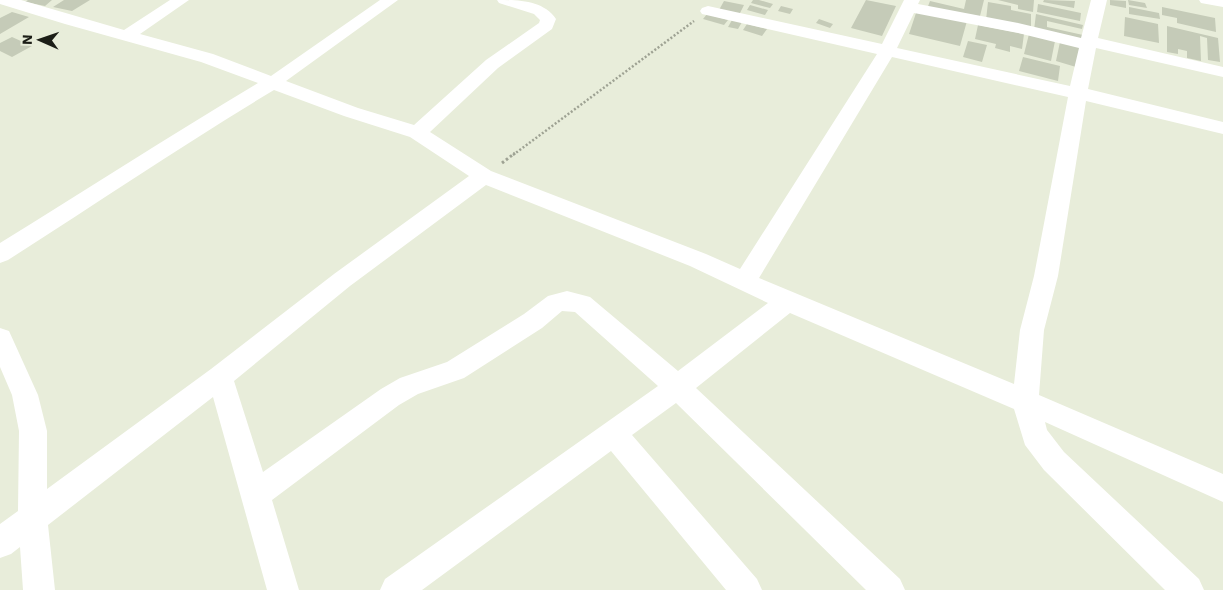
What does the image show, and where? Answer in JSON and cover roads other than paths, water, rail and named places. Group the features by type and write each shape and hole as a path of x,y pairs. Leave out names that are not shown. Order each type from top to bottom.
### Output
{"street":[{"path":"4,0 207,58 351,112 417,133 484,176 698,260 787,301 1025,401 1223,488"},
{"path":"126,36 181,0"},
{"path":"0,254 113,184 178,139 272,83 390,0"},
{"path":"417,133 448,102 492,64 546,25 548,19 540,12 505,0"},
{"path":"1100,0 1080,75 1046,276 1032,330 1025,401 1035,436 1054,461 1188,590"},
{"path":"1207,0 1223,2"},
{"path":"745,282 887,51 911,3 980,22 1018,28 1223,72"},
{"path":"708,11 1223,128"},
{"path":"0,544 220,377 342,280 484,176"},
{"path":"256,494 390,397 409,386 455,370 533,321 556,303 567,301 582,304 677,387 889,590"},
{"path":"396,590 677,387 787,301"},
{"path":"0,338 25,395 33,431 33,520 39,590"},
{"path":"220,377 283,590"},
{"path":"613,433 746,590"}]}
